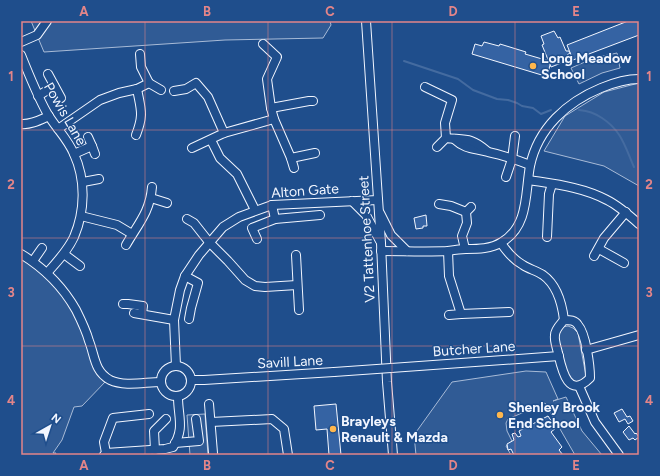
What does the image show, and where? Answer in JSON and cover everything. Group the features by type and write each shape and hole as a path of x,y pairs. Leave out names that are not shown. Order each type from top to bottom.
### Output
{"street":[{"path":"21,42 37,35 47,21"},
{"name":"V2 Tattenhoe Street","path":"366,21 379,211 387,382 393,455"},
{"path":"263,44 277,57 267,80 271,108 294,168"},
{"path":"140,54 141,67 149,83 161,90"},
{"name":"Powis Lane","path":"21,55 38,96 49,116 74,154 83,182 81,216 74,237 64,254 47,273"},
{"path":"48,74 61,98"},
{"path":"352,201 366,215 381,247 407,251 448,251 490,247 501,243 510,236 519,224 524,211 530,165 539,140 558,114 570,103 592,92 617,82 639,79"},
{"path":"58,129 100,100 118,93 137,89 149,83"},
{"path":"174,91 186,89 196,83 208,97 224,133"},
{"path":"38,96 54,86"},
{"path":"425,87 452,100 445,123 450,138"},
{"path":"136,135 142,121 142,113 137,89"},
{"path":"271,108 313,101"},
{"path":"21,124 24,125 39,121 49,116"},
{"path":"192,148 224,133 274,119"},
{"path":"506,177 512,159 515,136"},
{"path":"74,154 94,150 88,137"},
{"path":"437,147 450,138 466,139 479,144 488,151 530,165"},
{"path":"211,140 220,158 237,174 255,210"},
{"path":"291,158 315,152"},
{"path":"83,182 99,178"},
{"path":"529,180 579,190 606,199 626,212 639,224"},
{"path":"547,237 549,194 552,184"},
{"path":"126,245 142,220 151,198 152,187"},
{"path":"151,198 167,203"},
{"name":"Alton Gate","path":"176,366 174,320 177,301 185,276 209,242 223,228 239,217 272,205 378,200"},
{"path":"439,204 469,210 467,223 462,236 465,249"},
{"path":"272,205 275,219"},
{"path":"379,211 391,235 407,251"},
{"path":"594,256 604,238 626,212"},
{"path":"257,239 252,228 275,219 320,215"},
{"path":"81,216 117,225 132,234"},
{"path":"187,219 194,223 209,242 245,280 255,286 297,286"},
{"path":"501,243 511,256 522,265 543,275 552,284 560,298 564,320"},
{"path":"33,261 42,248"},
{"path":"599,249 624,263"},
{"path":"448,251 449,276 461,314"},
{"path":"21,254 33,261 47,273 66,295 76,310 90,341 95,365 100,372 109,380 119,383 161,382"},
{"path":"64,254 80,266"},
{"path":"296,255 299,310"},
{"path":"185,276 198,283 189,319"},
{"path":"498,303 499,312"},
{"path":"123,304 128,304 140,311 174,320"},
{"path":"449,315 509,312"},
{"path":"564,320 573,320 582,332 590,370 590,378 579,386 573,385 567,381 562,373 554,335 559,325 564,320"},
{"path":"586,350 639,335"},
{"name":"Butcher Lane","path":"391,368 559,356"},
{"path":"176,366 184,368 188,371 192,384 185,394 178,397 164,391 161,382 163,373 171,367 176,366"},
{"name":"Savill Lane","path":"191,380 391,368"},
{"path":"579,386 595,422 619,455"},
{"path":"148,414 113,418 104,442 104,454 173,447 181,426 178,397"},
{"path":"209,404 213,453"},
{"path":"155,450 154,432 166,419"},
{"path":"175,443 199,445 196,419"},
{"path":"211,422 272,419 284,429 288,455"}],"shaded area":[{"path":"31,21 330,21 331,25 323,38 225,40 44,52"},
{"path":"617,53 620,68 602,73 579,84 571,68 594,58"},
{"path":"639,83 639,186 604,166 544,151 565,116 604,92"},
{"path":"21,258 42,274 59,291 70,307 87,338 106,381 82,406 74,407 62,440 53,453 56,453 55,455 21,455"},
{"path":"568,326 573,328 578,333 586,376 582,382 570,381 565,370 558,335 562,327"},
{"name":"Shenley Brook End School","path":"526,371 546,372 558,399 553,401 566,397 582,431 602,455 575,455 545,403 508,419 506,423 507,431 512,441 506,446 511,455 416,455 414,435 452,382"},
{"path":"205,414 208,455 190,455 187,415"}],"building":[{"name":"Long Meadow School","path":"628,21 638,21 639,35 573,60 567,45"},
{"name":"Long Meadow School","path":"554,31 558,38 560,37 566,51 569,51 570,53 567,55 569,60 551,67 542,45 544,44 541,36"},
{"name":"Long Meadow School","path":"484,42 499,46 500,44 526,52 525,54 549,61 550,65 548,73 546,72 545,76 472,54 475,44 482,46"},
{"path":"426,215 427,226 416,229 414,218"},
{"name":"Brayleys Renault & Mazda","path":"336,404 341,455 329,455 327,429 316,430 314,406"},
{"path":"622,409 627,417 630,416 633,421 628,424 625,419 619,422 614,413"},
{"path":"548,416 556,428 551,432 562,447 559,450 563,455 514,455 511,449 508,450 507,444 514,440 512,434 515,433 518,437 521,436 519,431"},
{"path":"629,426 639,437 635,440 633,438 629,440 623,432"}],"waterway":[{"path":"404,61 458,79 473,90 497,99 508,100 522,106 533,108 541,114 551,110"},
{"path":"579,110 589,112 602,118 614,128 619,134 634,167"}],"place":[{"name":"Long Meadow School","path":"533,66"},
{"name":"Shenley Brook End School","path":"500,415"},
{"name":"Brayleys Renault & Mazda","path":"333,429"}]}
